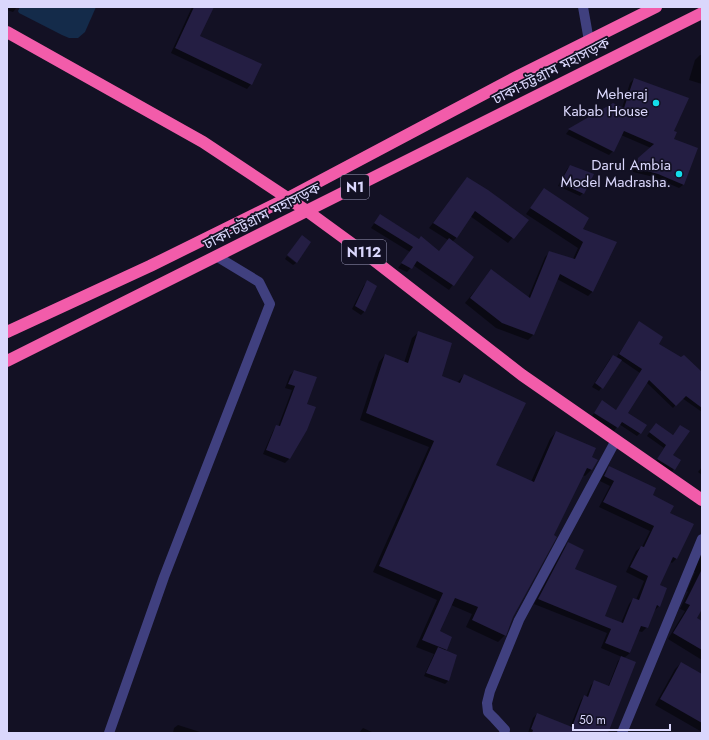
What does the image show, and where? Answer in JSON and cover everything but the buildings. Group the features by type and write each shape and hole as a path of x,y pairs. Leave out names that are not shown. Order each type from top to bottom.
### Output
{"highway":[{"name":"ঢাকা-চট্টগ্রাম মহাসড়ক","path":"7,332 143,269 288,198 520,75 656,7"},
{"name":"ঢাকা-চট্টগ্রাম মহাসড়ক","path":"7,360 702,13"},
{"name":"N112","path":"7,32 203,142 288,198 366,254 522,375 702,500"}],"street":[{"path":"583,7 589,40"},
{"path":"109,733 164,577 270,304 259,282 216,256"},
{"path":"504,733 505,730 488,712 487,703 490,691 519,620 616,440"},
{"path":"622,733 702,539"}],"water":[{"path":"20,7 96,7 85,32 78,38 69,38 19,13 18,11"}],"place":[{"name":"Meheraj Kabab House","path":"656,103"},
{"name":"Darul Ambia Model Madrasha.","path":"679,174"}]}
